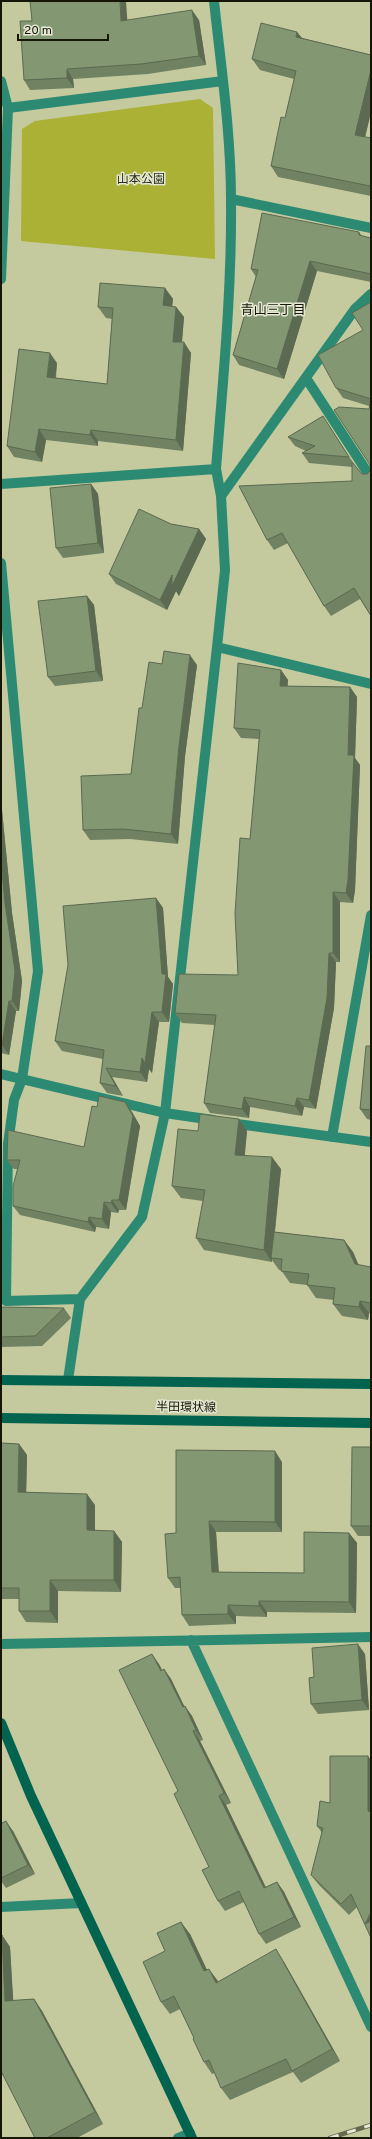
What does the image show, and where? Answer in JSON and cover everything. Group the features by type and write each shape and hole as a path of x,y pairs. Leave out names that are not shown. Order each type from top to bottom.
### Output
{"main road":[{"name":"半田環状線","path":"1,1380 371,1384"},
{"name":"半田環状線","path":"1,1418 371,1423"},
{"path":"1,1723 31,1796 191,2136"}],"street":[{"path":"68,1380 80,1299 142,1217 165,1113 217,648 225,570 221,496 216,469 231,270 231,199 228,116 214,1"},
{"path":"1,80 8,108 1,279"},
{"path":"8,108 223,81"},
{"path":"231,199 371,228"},
{"path":"221,496 355,308 371,294"},
{"path":"306,378 371,478"},
{"path":"1,484 216,469"},
{"path":"1,563 38,971 22,1079 14,1100 8,1144 6,1301 80,1299"},
{"path":"217,648 371,684"},
{"path":"332,1137 371,915"},
{"path":"1,1074 165,1113 371,1142"},
{"path":"1,1644 371,1637"},
{"path":"191,1640 371,2027"},
{"path":"1,1907 81,1903"},
{"path":"178,2138 191,2136"}],"green space":[{"name":"山本公園","path":"200,99 213,108 215,259 21,241 22,129 35,121"}],"building":[{"path":"30,1 120,1 121,21 192,10 199,56 141,64 67,69 67,78 24,80 20,21 32,21"},
{"path":"261,23 297,32 296,37 371,55 371,70 355,135 371,138 370,186 271,166 281,117 285,118 296,71 252,59"},
{"path":"262,213 359,232 359,235 371,238 371,274 310,261 277,369 233,355 258,270 251,269"},
{"path":"100,283 165,288 163,305 176,307 173,342 184,342 176,440 91,430 90,435 39,429 35,452 7,446 19,349 50,353 47,377 107,384 113,308 98,307"},
{"path":"371,302 371,399 336,388 318,355 363,330 352,313"},
{"path":"371,399 371,616 354,588 324,606 282,533 267,540 239,486 352,481 352,462 362,474 367,474 370,471 370,465 334,410 339,407 369,409"},
{"path":"323,416 349,457 302,453 315,446 288,437"},
{"path":"91,484 98,543 56,548 50,488"},
{"path":"139,509 171,524 199,529 172,586 172,575 160,600 109,574"},
{"path":"87,596 96,671 48,677 38,601"},
{"path":"164,651 190,655 179,746 171,834 123,829 83,830 81,776 131,774 139,708 142,708 149,662 162,664"},
{"path":"238,663 281,670 280,686 350,687 348,755 354,755 348,880 346,893 333,892 333,953 329,953 327,998 309,1100 297,1098 295,1106 244,1097 242,1109 204,1103 216,1015 175,1013 179,974 238,975 235,914 240,838 250,839 260,730 234,728"},
{"path":"1,860 5,903 15,971 12,1001 9,1001 2,1045 1,1044"},
{"path":"156,898 162,974 166,974 162,1012 152,1012 145,1063 142,1058 140,1072 106,1068 116,1086 100,1083 104,1050 55,1041 68,965 63,906"},
{"path":"366,1046 371,1046 371,1110 360,1109"},
{"path":"99,1096 125,1102 133,1116 119,1200 112,1200 111,1203 104,1202 102,1219 89,1217 88,1222 13,1206 13,1186 20,1160 7,1160 8,1130 84,1147 92,1106 97,1107"},
{"path":"200,1114 239,1119 235,1155 272,1157 264,1250 196,1238 205,1190 172,1186 178,1129 198,1131"},
{"path":"274,1232 344,1240 355,1264 371,1267 371,1303 360,1301 359,1307 333,1304 335,1288 307,1285 309,1274 281,1271 282,1259 271,1258"},
{"path":"1,1307 64,1308 35,1336 1,1337"},
{"path":"1,1443 19,1444 18,1492 87,1494 87,1530 114,1531 114,1580 50,1580 50,1611 19,1611 19,1588 1,1588"},
{"path":"352,1447 371,1447 371,1526 351,1526"},
{"path":"176,1450 275,1451 275,1522 209,1521 212,1572 304,1573 304,1532 349,1533 349,1602 259,1601 259,1606 228,1605 228,1614 182,1615 180,1577 168,1578 165,1534 176,1533"},
{"path":"358,1644 362,1700 311,1704 309,1678 314,1677 312,1648"},
{"path":"152,1654 161,1671 164,1669 183,1707 185,1706 196,1730 193,1731 224,1793 219,1796 264,1888 277,1882 294,1917 259,1934 239,1891 218,1901 202,1870 209,1867 174,1794 178,1791 119,1670"},
{"path":"330,1756 368,1756 368,1811 371,1812 371,1912 365,1924 371,1921 371,1938 351,1894 341,1904 311,1875 323,1828 317,1826 320,1801 330,1803"},
{"path":"6,1821 28,1865 1,1878 1,1822"},
{"path":"181,1922 204,1971 209,1969 216,1983 276,1949 332,2049 292,2071 286,2059 221,2088 209,2060 204,2062 174,1996 161,2002 143,1962 165,1951 157,1933"},
{"path":"1,1935 5,2001 34,1999 95,2112 47,2138 35,2138 1,2071"}],"railway":[{"path":"330,2138 371,2125"}],"district":[{"name":"青山三丁目","path":"273,309"}]}
